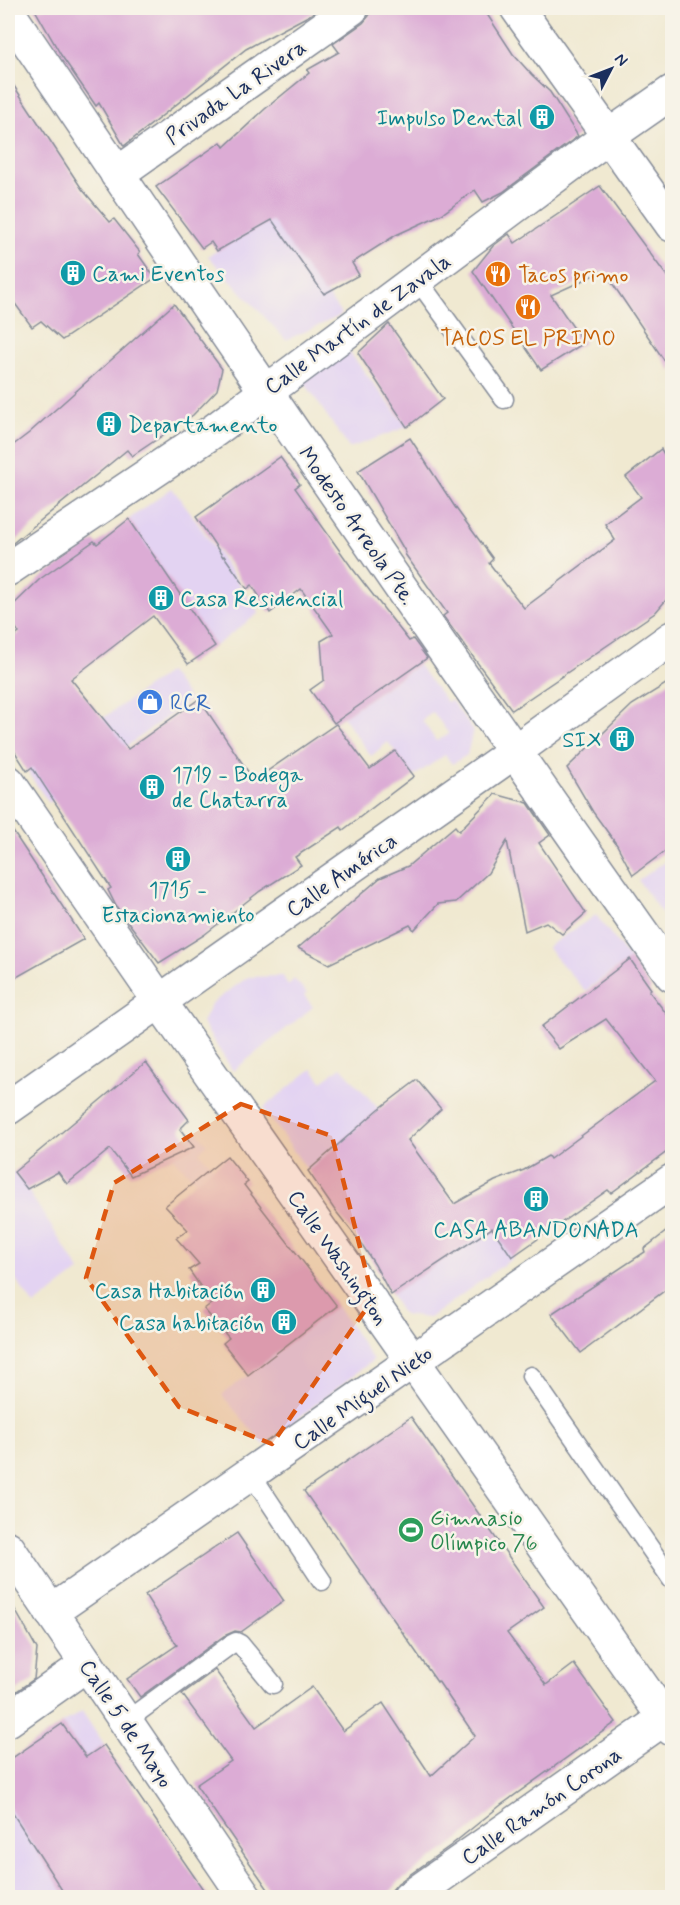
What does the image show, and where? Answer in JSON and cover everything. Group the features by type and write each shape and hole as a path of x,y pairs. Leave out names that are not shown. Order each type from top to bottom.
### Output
{"street":[{"name":"Privada La Rivera","path":"117,174 352,8"},
{"path":"517,8 672,225"},
{"name":"Modesto Arreola Pte.","path":"8,12 514,752 672,975"},
{"name":"Calle Martín de Zavala","path":"8,569 215,430 609,136 672,92"},
{"name":"Calle América","path":"8,1108 672,638"},
{"name":"Calle Washington","path":"8,782 159,1002 412,1362 670,1720"},
{"name":"Calle Miguel Nieto","path":"51,1612 672,1181"},
{"name":"Calle 5 de Mayo","path":"12,1564 51,1612 246,1898"},
{"path":"8,1720 87,1664"},
{"name":"Calle Ramón Corona","path":"409,1898 670,1720"}],"lane":[{"path":"417,279 504,399"},
{"path":"531,1376 672,1580"},
{"path":"251,1474 322,1581"},
{"path":"126,1721 236,1642 273,1684"}],"highlighted area":[{"path":"241,1104 332,1136 373,1299 272,1444 179,1407 86,1278 114,1183"}],"shaded area":[{"path":"272,220 342,315 286,340 208,256"},
{"path":"344,345 407,427 349,448 300,376"},
{"path":"172,488 259,613 215,646 129,519"},
{"path":"418,665 447,702 451,700 473,730 467,755 452,764 445,755 414,776 388,742 371,756 343,717","holes":["433,712 449,734 436,741 422,720"]},
{"path":"169,672 190,700 49,803 27,771"},
{"path":"672,857 672,928 638,880"},
{"path":"596,915 630,959 585,991 547,947"},
{"path":"283,976 288,986 294,979 307,993 304,995 313,1007 233,1071 202,1023 211,1004 248,977"},
{"path":"341,1067 379,1109 308,1171 263,1108 312,1069 322,1081"},
{"path":"197,1131 207,1144 199,1152 213,1167 196,1181 170,1153"},
{"path":"8,1166 27,1189 80,1271 34,1306 8,1268"},
{"path":"451,1216 493,1227 513,1258 429,1318 403,1315 391,1295 472,1241"},
{"path":"337,1306 373,1360 264,1445 222,1395"},
{"path":"82,1711 104,1745 86,1757 62,1724"},
{"path":"8,1806 35,1848 68,1897 8,1897"}],"building":[{"path":"34,8 320,8 246,49 124,146 99,103 96,106 61,55"},
{"path":"371,8 483,8 513,54 550,92 578,136 503,192 483,202 475,190 442,214 396,235 352,263 359,275 324,294 272,220 217,251 211,242 202,248 156,187 221,142 224,147 309,73 307,70 339,52 333,44 363,23 369,16"},
{"path":"8,77 82,189 110,222 114,219 140,252 138,254 155,278 62,340 41,321 32,327 8,294"},
{"path":"600,186 672,283 672,372 604,271 551,295 584,343 541,370 473,271 493,246 509,234 515,243"},
{"path":"174,304 222,369 217,390 193,415 132,456 127,450 8,547 8,449"},
{"path":"389,324 443,399 407,427 358,353"},
{"path":"410,438 455,507 493,559 489,563 524,608 615,540 605,524 641,497 626,477 661,449 672,468 672,593 655,613 512,710 443,616 447,613 405,554 358,471"},
{"path":"280,457 300,484 295,488 352,568 409,641 413,639 427,658 334,723 310,690 324,680 321,641 333,634 301,589 270,613 252,585 247,589 196,517"},
{"path":"129,519 215,646 188,664 153,616 71,679 128,749 199,699 253,779 336,724 370,769 395,751 414,776 343,830 341,827 295,857 301,865 260,891 204,935 159,963 116,906 108,890 111,888 32,767 27,771 8,741 8,641 19,633 8,615 8,610 40,579 94,541 97,544"},
{"path":"672,680 672,846 633,875 617,845 593,812 567,768 632,705"},
{"path":"495,794 528,803 550,835 539,843 586,913 562,934 546,922 525,931 507,841 488,873 456,902 438,904 414,930 410,925 329,964 298,948 380,878 408,866 455,826 459,831"},
{"path":"8,824 84,939 8,982"},
{"path":"630,959 651,989 649,991 672,1021 672,1148 611,1193 608,1190 512,1257 492,1228 391,1295 361,1243 308,1171 379,1109 417,1080 441,1109 408,1140 454,1204 495,1181 524,1170 548,1156 550,1159 655,1081 606,1019 559,1049 541,1027"},
{"path":"146,1062 189,1120 180,1129 194,1147 131,1176 110,1149 67,1184 58,1172 27,1189 14,1172"},
{"path":"227,1156 248,1182 244,1185 337,1306 248,1375 223,1343 229,1338 204,1309 212,1303 189,1270 199,1264 176,1238 188,1230 165,1206"},
{"path":"672,1227 672,1285 581,1353 551,1314 645,1252 644,1249"},
{"path":"411,1417 544,1607 507,1633 546,1685 574,1664 616,1722 501,1805 381,1898 274,1898 196,1785 231,1761 182,1694 215,1670 256,1727 312,1687 343,1731 383,1703 431,1776 475,1736 304,1491"},
{"path":"237,1533 284,1601 241,1632 235,1631 224,1636 140,1697 127,1679 177,1645 145,1595"},
{"path":"8,1597 37,1649 34,1679 8,1697"},
{"path":"62,1724 86,1757 104,1745 209,1898 67,1898 8,1806 8,1761"}],"place":[{"name":"Impulso Dental","path":"542,117"},
{"name":"Cami Eventos","path":"73,273"},
{"name":"Tacos primo","path":"498,274"},
{"name":"TACOS EL PRIMO","path":"528,307"},
{"name":"Departamento","path":"109,424"},
{"name":"Casa Residencial","path":"161,598"},
{"name":"RCR","path":"150,702"},
{"name":"SIX","path":"622,739"},
{"name":"1719 - Bodega de Chatarra","path":"152,787"},
{"name":"1715 - Estacionamiento","path":"178,859"},
{"name":"CASA ABANDONADA","path":"536,1199"},
{"name":"Casa Habitación","path":"263,1290"},
{"name":"Casa habitación","path":"284,1322"},
{"name":"Gimnasio Olímpico 76","path":"411,1530"}]}
